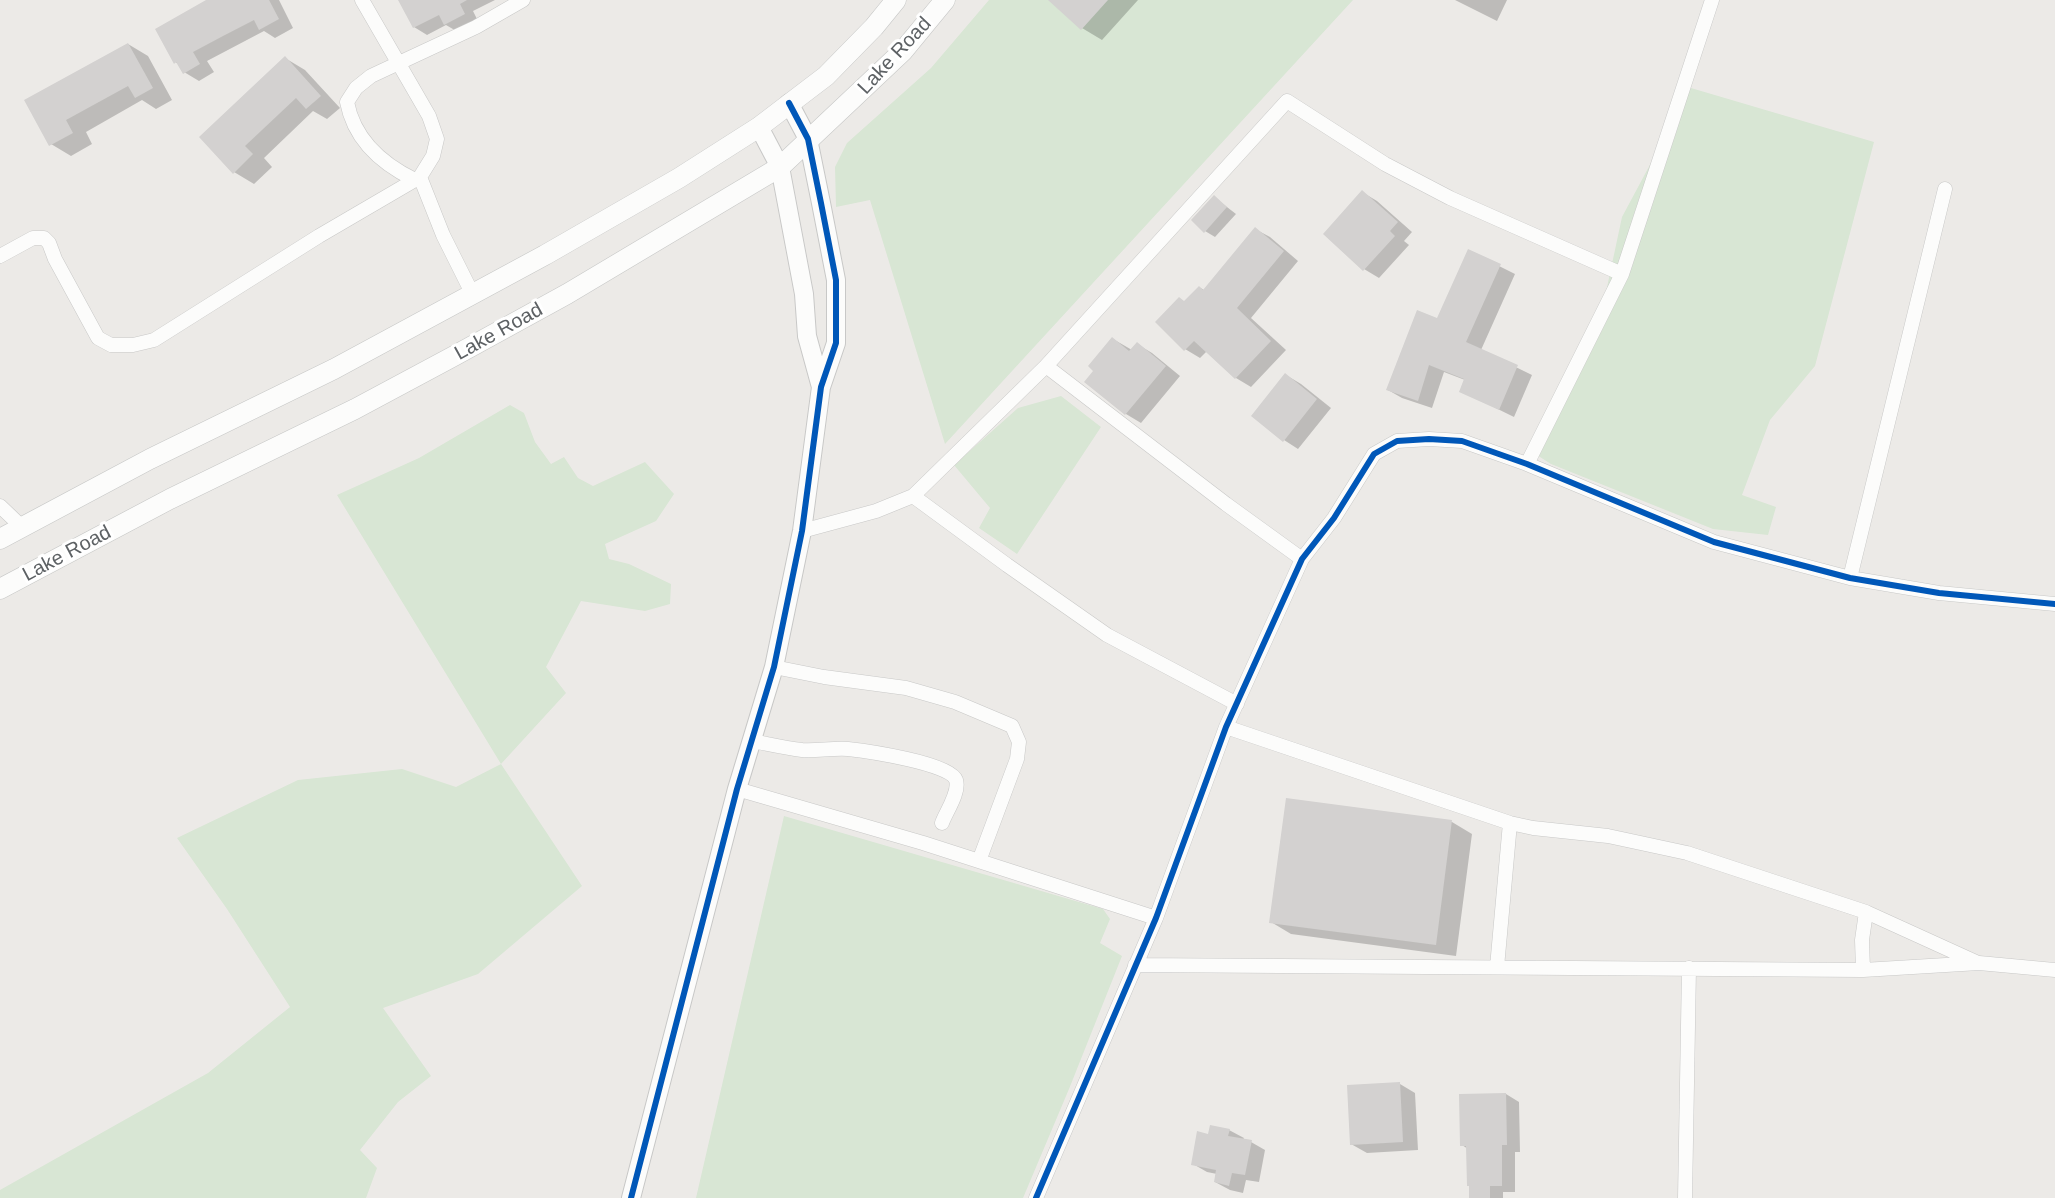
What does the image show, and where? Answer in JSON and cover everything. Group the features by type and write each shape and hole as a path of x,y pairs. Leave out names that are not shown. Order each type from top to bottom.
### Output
{"main road":[{"name":"Lake Road","path":"0,539 150,459 334,369 544,255 679,178 759,127 826,76 874,27 896,0"},
{"name":"Lake Road","path":"0,589 159,505 355,409 454,356 567,294 780,167 903,51 945,0"}],"street":[{"path":"0,256 33,238 44,238 50,243 55,259 98,338 111,345 133,345 154,340 173,329 319,236 417,179 433,156 437,139 429,116 362,0"},
{"path":"472,293 417,179 395,171 371,149 357,132 350,117 347,102 356,88 372,76 476,27 523,0"},
{"path":"1527,464 1622,274 1712,0"},
{"path":"802,531 876,511 913,496 1046,366 1287,101 1385,164 1450,198 1622,274"},
{"path":"631,1198 737,789 774,667 802,531 821,387 836,343 836,280 808,139 789,103"},
{"path":"759,127 780,167 804,294 807,336 821,387"},
{"path":"1850,578 1944,189"},
{"path":"1046,366 1226,504 1302,559"},
{"path":"1036,1198 1156,918 1226,728 1302,559 1334,518 1374,454 1397,441 1429,439 1462,441 1527,464 1713,542 1850,578 1939,593 2055,604"},
{"path":"913,496 1007,566 1107,635 1237,704"},
{"path":"0,506 23,528"},
{"path":"774,667 824,677 906,688 955,702 1012,726 1019,742 1017,759 979,861"},
{"path":"1226,728 1510,824 1608,836 1687,853 1866,912 1979,963"},
{"path":"752,741 804,750 844,749 877,753 923,763 951,773 956,781 956,790 942,823"},
{"path":"737,789 979,861 1156,918"},
{"path":"1497,967 1510,824"},
{"path":"1863,970 1862,940 1866,912"},
{"path":"1136,965 1863,970 1979,963 2055,970"},
{"path":"1685,1198 1689,968"}],"green space":[{"path":"989,0 1353,0 945,444 870,200 836,207 835,167 847,143 931,68"},
{"path":"1691,88 1874,142 1815,366 1770,420 1742,495 1776,507 1768,535 1713,529 1551,464 1529,450 1606,292 1622,217"},
{"path":"1061,396 1101,427 1017,554 979,528 990,508 954,465 1018,408"},
{"path":"510,405 524,413 535,442 551,464 564,457 578,478 593,486 645,462 674,494 656,521 605,544 609,559 629,564 671,584 670,604 645,611 581,601 546,667 566,693 501,764 337,495 419,458"},
{"path":"501,764 582,886 478,974 383,1008 431,1076 398,1102 360,1150 377,1168 366,1198 0,1198 0,1190 208,1073 290,1007 227,909 177,838 298,780 402,769 456,787"},
{"path":"784,816 1103,909 1110,919 1100,943 1122,956 1023,1198 696,1198"}],"building":[{"path":"206,0 269,0 279,19 259,30 254,20 193,52 200,64 183,74 176,62 174,64 155,29"},
{"path":"398,0 467,0 460,4 465,14 444,25 439,15 413,28"},
{"path":"1048,0 1108,0 1081,30"},
{"path":"128,43 153,88 135,98 128,86 66,120 73,133 49,146 24,100"},
{"path":"285,56 321,96 306,109 296,98 245,146 253,154 233,174 199,137"},
{"path":"1362,190 1398,222 1390,231 1395,236 1363,271 1323,234"},
{"path":"1214,195 1227,207 1204,233 1191,220"},
{"path":"1255,227 1284,251 1237,308 1271,341 1235,379 1194,341 1184,351 1155,322 1179,297 1184,301 1199,286 1203,290"},
{"path":"1468,249 1501,264 1466,342 1518,365 1499,410 1459,392 1464,379 1429,365 1418,401 1386,390 1417,310 1437,318"},
{"path":"1112,337 1129,351 1137,342 1166,366 1125,415 1084,382 1093,371 1088,366"},
{"path":"1285,373 1317,399 1283,442 1251,416"},
{"path":"1286,798 1452,820 1436,945 1269,923"},
{"path":"1400,1082 1403,1142 1350,1145 1347,1085"},
{"path":"1506,1093 1507,1145 1502,1145 1502,1186 1490,1186 1490,1198 1469,1198 1466,1146 1460,1146 1459,1094"},
{"path":"1210,1125 1230,1129 1228,1136 1252,1140 1245,1175 1232,1173 1229,1186 1214,1182 1216,1170 1191,1165 1197,1131 1208,1134"}],"cycle path":[{"path":"631,1198 737,789 774,667 802,531 821,387 836,343 836,280 821,203 808,139 789,103"},
{"path":"1036,1198 1156,918 1226,727 1302,559 1334,518 1374,454 1397,441 1429,439 1462,441 1527,464 1714,542 1850,578 1939,593 2055,604"}]}
